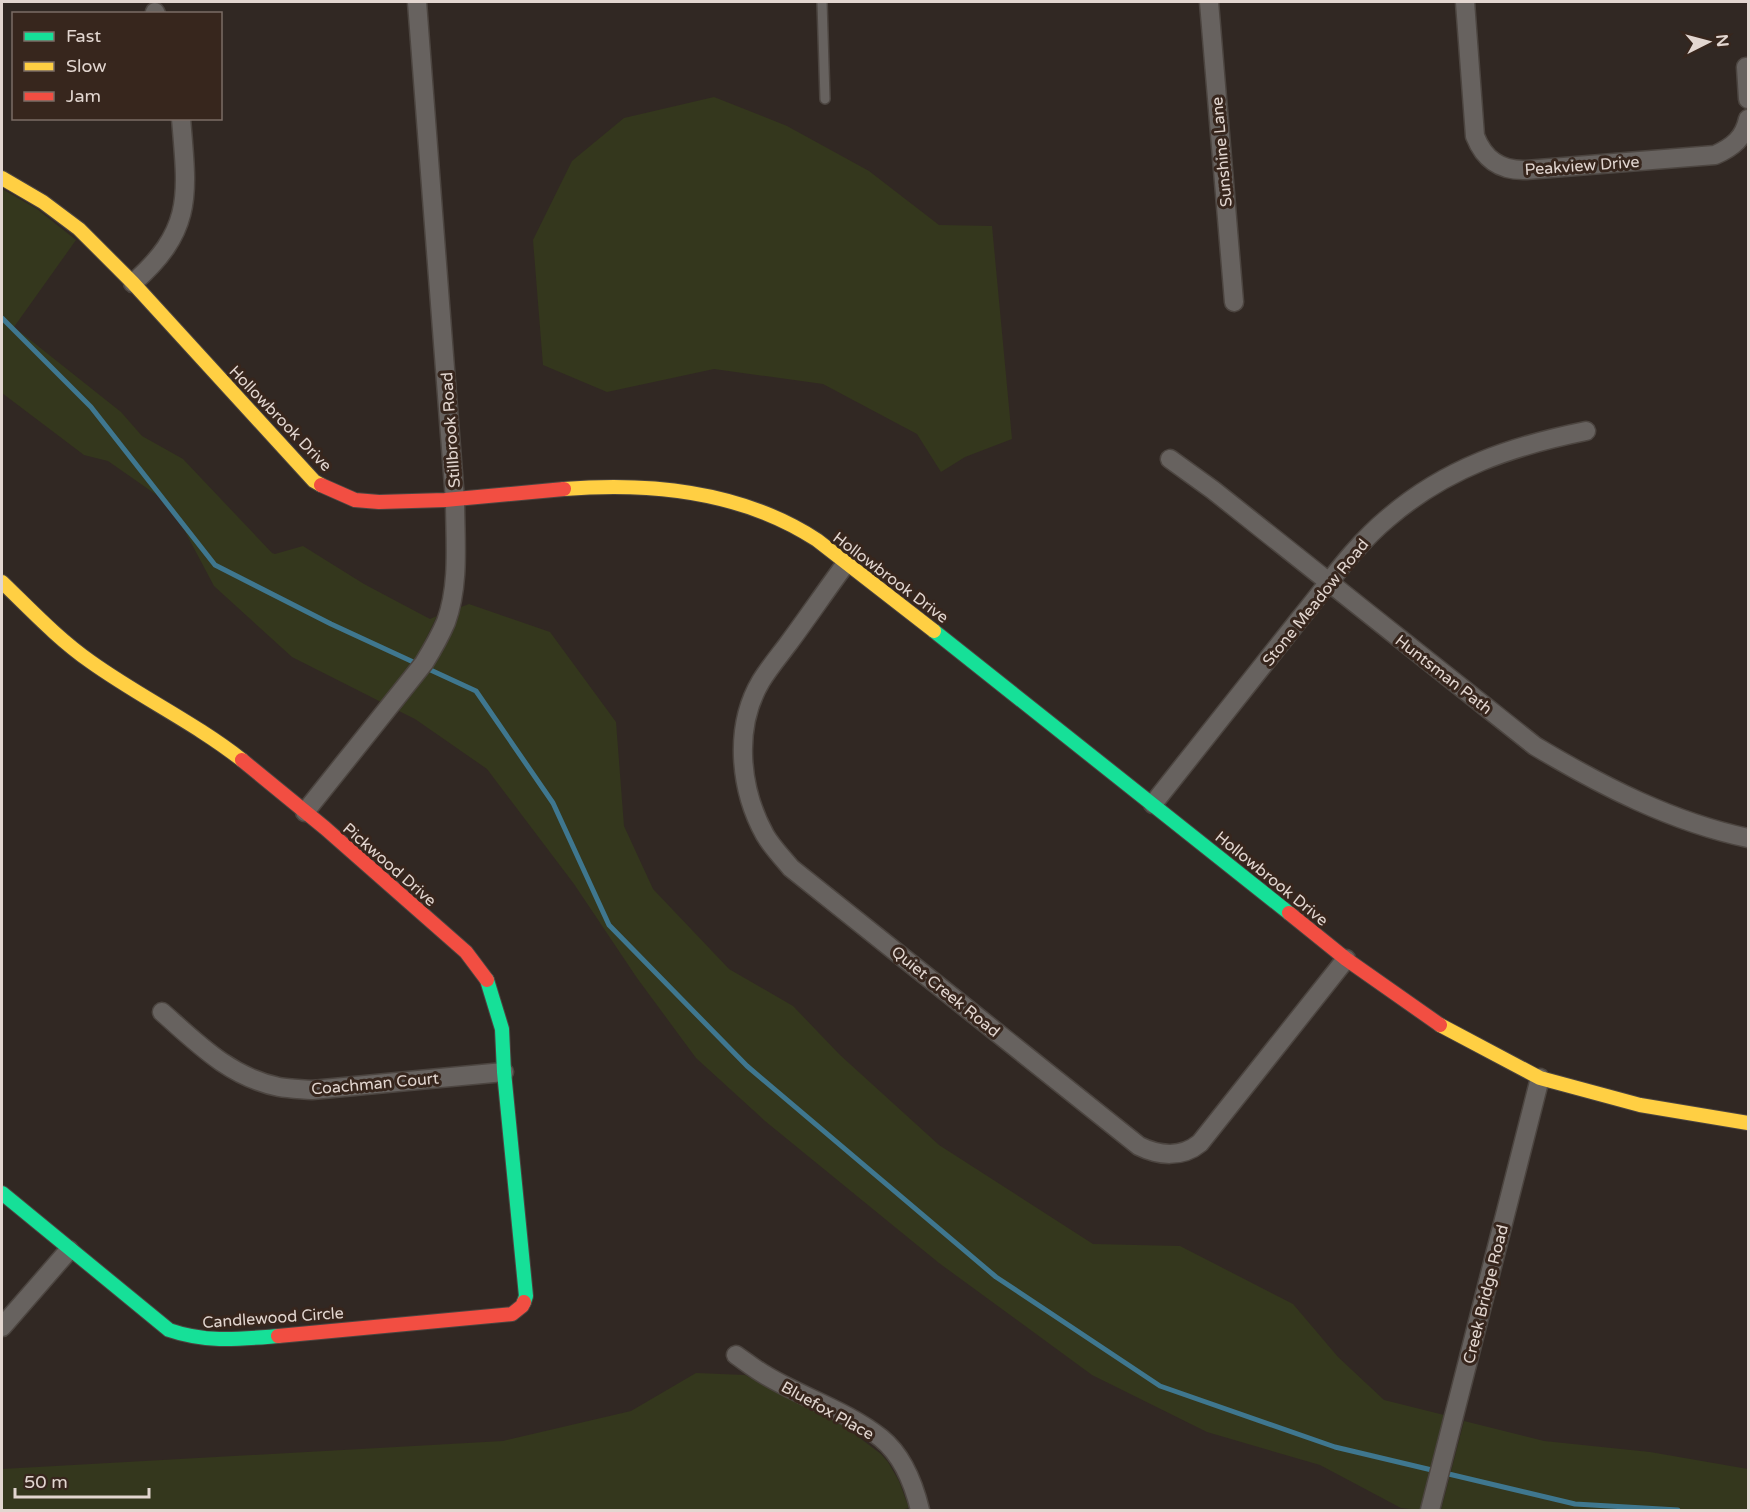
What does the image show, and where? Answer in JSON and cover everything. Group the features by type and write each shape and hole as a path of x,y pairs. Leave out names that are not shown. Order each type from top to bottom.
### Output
{"street":[{"name":"Stillbrook Road","path":"305,812 424,663 440,637 451,604 456,573 455,500 417,2"},
{"name":"Sunshine Lane","path":"1209,2 1234,302"},
{"name":"Peakview Drive","path":"1465,2 1475,136 1484,153 1499,166 1526,170 1715,155 1738,142 1749,119"},
{"path":"1746,67 1749,99"},
{"path":"134,283 153,266 167,248 177,229 182,212 186,183 181,120"},
{"name":"Hollowbrook Drive","path":"2,178 43,202 79,229 134,283 314,481 334,492 368,502 455,500 627,487 661,489 729,502 799,529 847,562 1346,959 1437,1024 1540,1078 1640,1105 1749,1123"},
{"name":"Stone Meadow Road","path":"1153,804 1328,582 1387,518 1422,492 1479,460 1540,440 1586,431"},
{"name":"Huntsman Path","path":"1170,459 1213,490 1535,746 1583,775 1634,800 1686,820 1749,838"},
{"name":"Quiet Creek Road","path":"847,562 760,682 750,707 744,734 743,760 746,787 753,813 773,848 791,868 1139,1146 1151,1152 1167,1155 1184,1152 1200,1143 1346,959"},
{"name":"Pickwood Drive","path":"2,582 71,647 119,681 184,719 228,750 305,812 466,952 480,969 495,1002 502,1029 504,1072 526,1296 522,1306"},
{"name":"Coachman Court","path":"162,1012 212,1057 231,1070 280,1087 312,1090 504,1072"},
{"name":"Creek Bridge Road","path":"1430,1510 1540,1078"},
{"name":"Candlewood Circle","path":"2,1193 169,1330 189,1337 211,1341 512,1314 522,1306"},
{"path":"2,1327 69,1250"},
{"name":"Bluefox Place","path":"736,1355 766,1376 851,1419 882,1439 897,1457 909,1478 920,1510"}],"lane":[{"path":"822,2 825,99"}],"green space":[{"path":"714,97 787,126 869,171 939,225 992,226 1012,439 965,457 941,472 917,434 823,384 714,369 607,392 543,365 533,240 572,161 624,118"},
{"path":"2,189 37,209 76,240 14,327 121,412 142,436 183,459 272,553 303,546 364,584 430,619 437,616 416,659 381,702 292,657 214,586 171,505 108,461 84,455 2,393"},
{"path":"469,604 550,632 616,722 624,826 653,889 729,969 793,1006 840,1055 939,1145 1093,1244 1180,1246 1293,1304 1338,1357 1384,1400 1444,1415 1420,1510 1401,1508 1320,1465 1207,1432 1092,1375 939,1263 765,1121 696,1058 637,978 574,884 487,769 415,719 399,711 443,649 461,607"},
{"path":"696,1373 745,1375 844,1426 888,1462 899,1481 909,1508 900,1510 2,1510 2,1469 503,1441 631,1411"},
{"path":"1464,1421 1544,1441 1650,1452 1748,1469 1748,1510 1441,1510"}],"waterway":[{"path":"2,318 91,407 215,565 331,624 476,691 553,803 609,925 747,1066 996,1277 1160,1386 1335,1447 1575,1504 1678,1510"}],"traffic: fast":[{"path":"934,631 1289,913"},
{"path":"487,980 502,1029 504,1072 526,1296 524,1302"},
{"path":"2,1193 169,1330 210,1338 278,1336"}],"traffic: slow":[{"path":"2,178 43,202 79,229 133,283 314,481 321,485"},
{"path":"564,489 597,487 663,489 727,500 758,510 788,523 817,540 934,631"},
{"path":"2,582 79,653 242,760"},
{"path":"1440,1025 1540,1078 1640,1105 1748,1123"}],"traffic: jam":[{"path":"321,485 355,500 379,502 445,500 564,489"},
{"path":"242,760 325,828 466,952 487,980"},
{"path":"1289,913 1346,959 1440,1025"},
{"path":"278,1336 512,1314 524,1302"}]}
